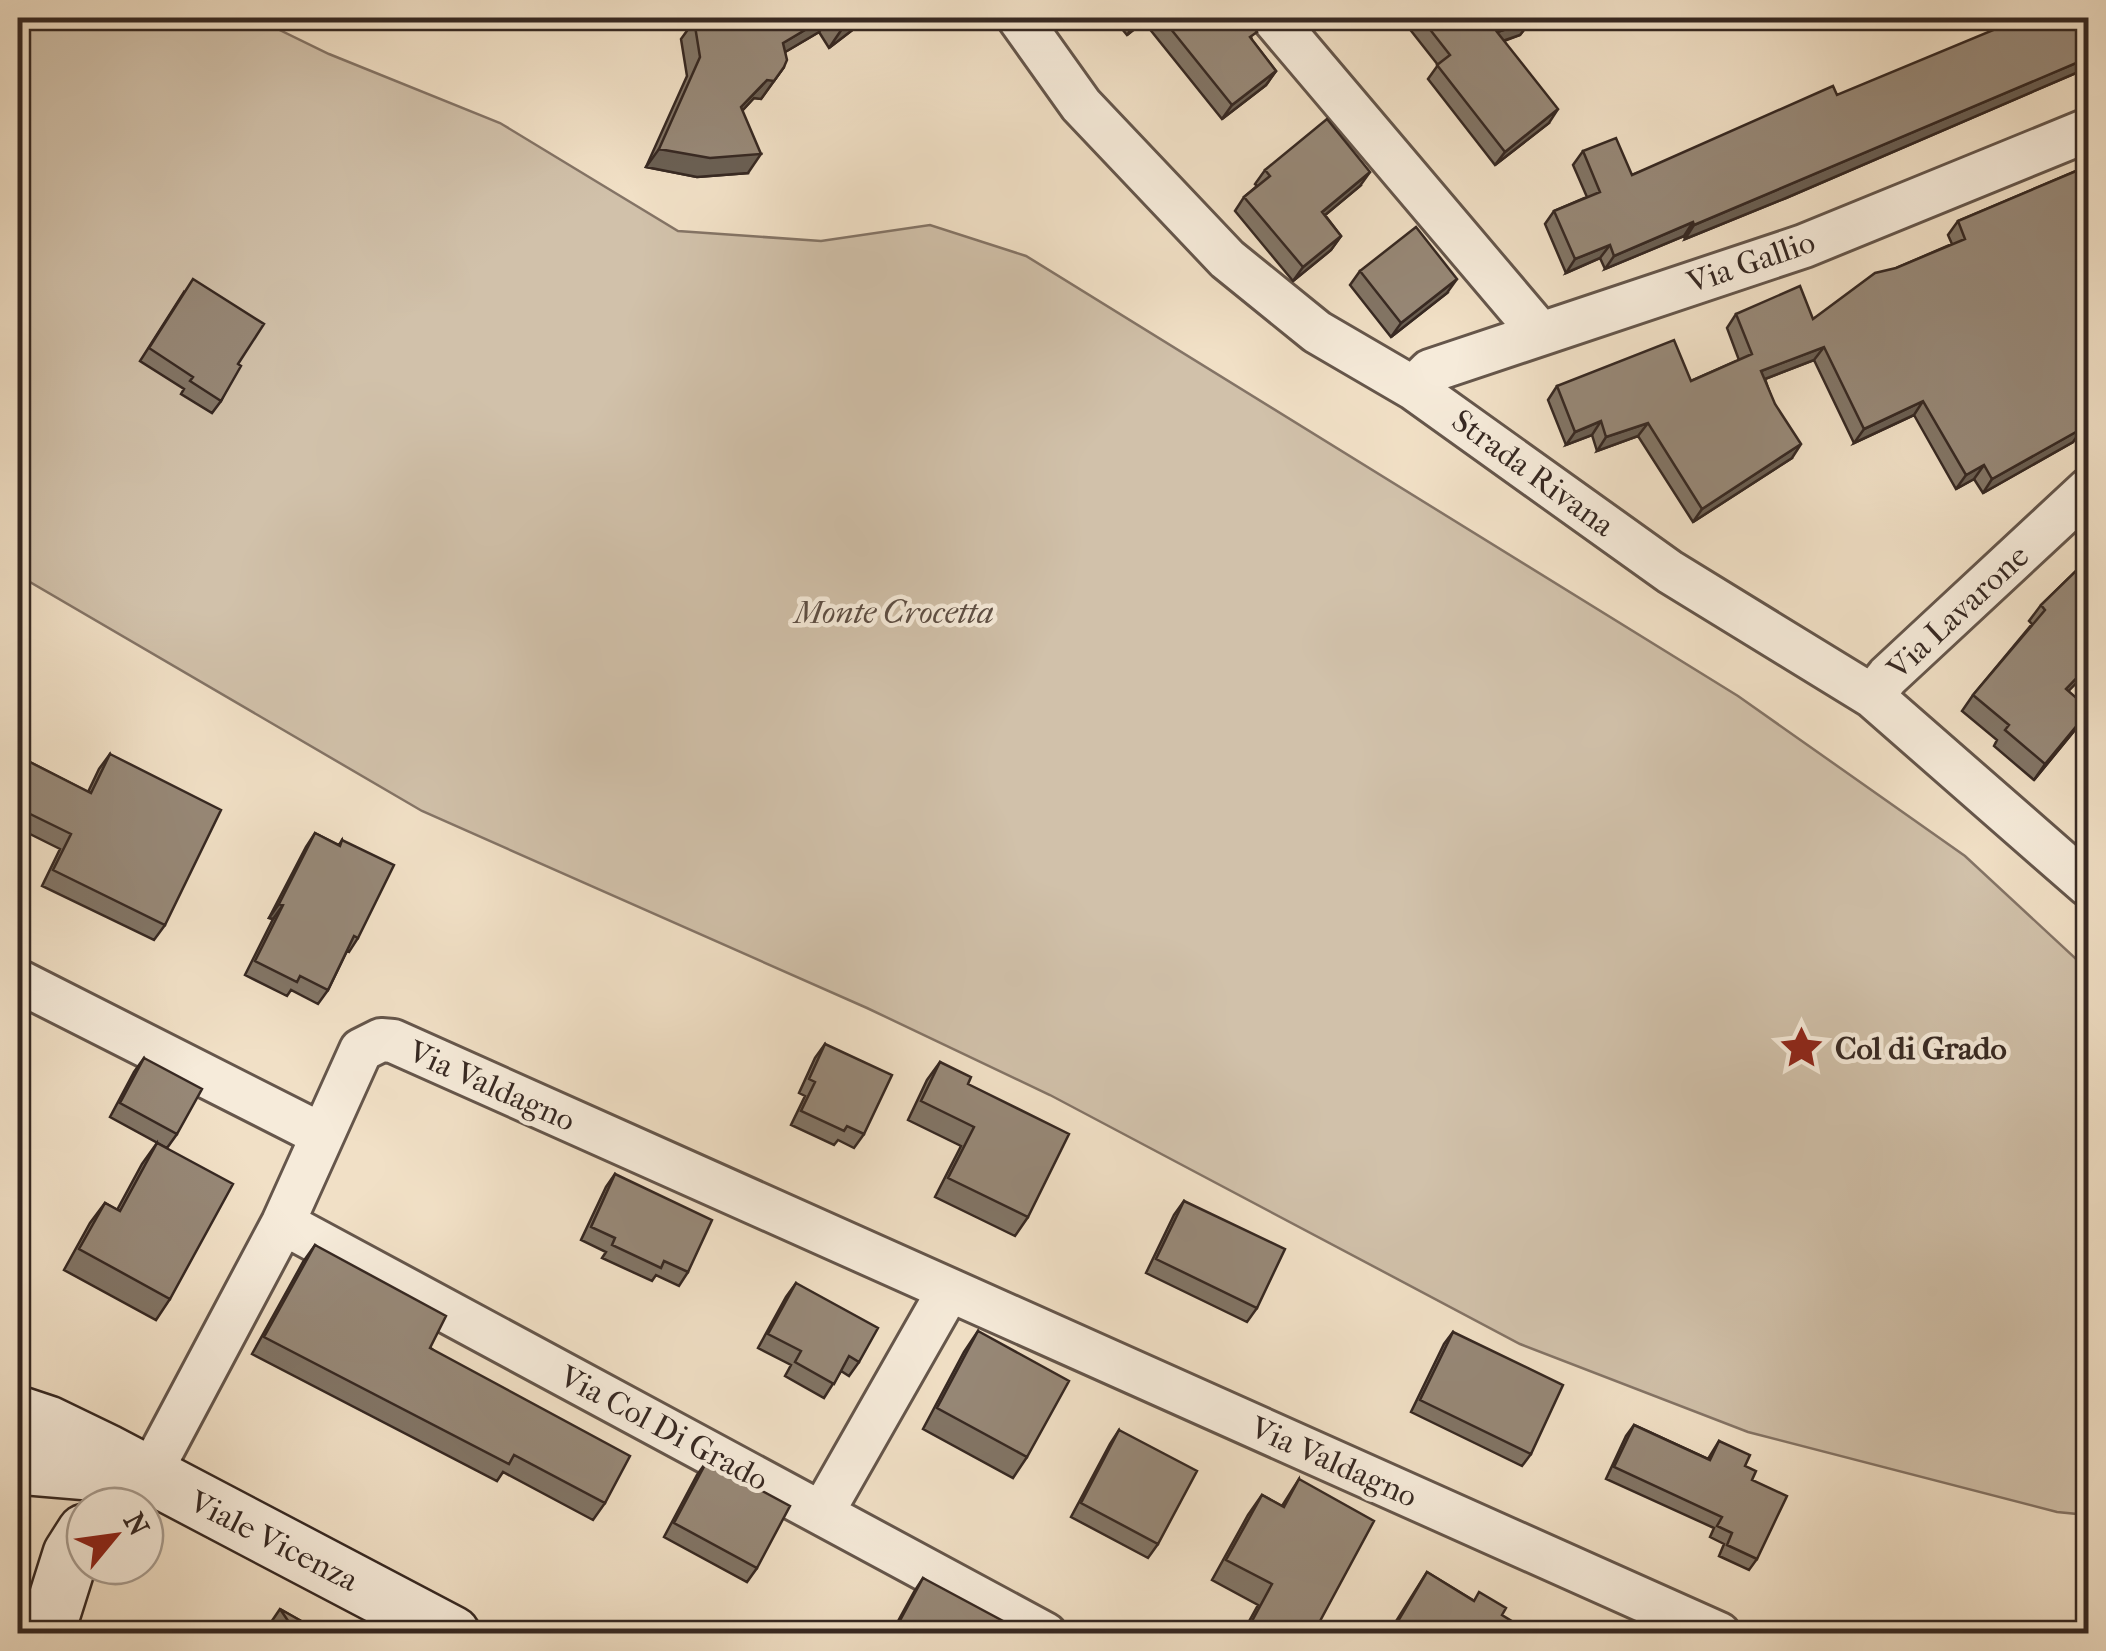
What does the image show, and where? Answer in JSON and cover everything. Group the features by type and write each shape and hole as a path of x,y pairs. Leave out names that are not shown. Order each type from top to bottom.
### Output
{"street":[{"name":"Strada Rivana","path":"1019,18 1081,105 1227,260 1317,332 1413,388 1670,572 1872,696 2088,885"},
{"path":"1273,18 1540,333"},
{"name":"Via Gallio","path":"1413,388 1430,371 1804,246 2088,130"},
{"name":"Via Lavarone","path":"1872,696 1888,676 2088,490"},
{"path":"18,982 322,1135"},
{"name":"Via Valdagno","path":"148,1477 284,1223 361,1050 381,1040 393,1041 1719,1634"},
{"name":"Via Col Di Grado","path":"284,1223 1046,1634"},
{"path":"822,1513 949,1290"},
{"name":"Viale Vicenza","path":"25,1426 148,1477 452,1634"},
{"path":"134,1486 148,1477"},
{"path":"18,1568 62,1622"},
{"path":"62,1622 66,1586"}],"green space":[{"name":"Monte Crocetta","path":"18,18 255,18 329,54 500,123 678,231 821,241 930,225 1026,256 1738,696 1965,856 2088,970 2088,1515 2057,1512 1748,1432 1520,1344 1050,1095 867,1008 422,811 18,575"}],"building":[{"path":"825,18 783,43 787,60 784,67 774,81 767,80 741,107 761,154 710,158 659,149 700,57 694,20"},
{"path":"835,18 857,18 842,29"},
{"path":"1162,18 1245,18 1257,32 1250,37 1276,71 1232,105"},
{"path":"1421,18 1526,18 1530,22 1497,32 1558,109 1505,152 1437,65 1450,55"},
{"path":"2022,18 2076,18 2088,47 2088,58 1694,225 1693,222 1614,256 1610,245 1575,259 1554,211 1600,192 1583,151 1616,138 1632,175 1833,86 1837,95"},
{"path":"1327,119 1370,172 1322,212 1341,236 1303,267 1244,197 1270,176 1265,170"},
{"path":"2088,166 2088,413 2079,418 2083,428 1992,479 1984,465 1966,475 1923,401 1864,429 1824,347 1761,371 1775,404 1801,444 1702,509 1648,423 1606,437 1601,421 1575,432 1557,386 1674,340 1691,381 1752,354 1736,314 1800,286 1813,319 1875,273 1965,239 1958,221"},
{"path":"1416,227 1457,279 1401,323 1360,271"},
{"path":"193,279 264,324 238,364 241,366 221,401 149,348"},
{"path":"2083,564 2088,570 2088,666 2066,689 2088,712 2045,764 2005,730 2009,725 1973,695 2045,610 2041,605"},
{"path":"18,659 27,663 18,681"},
{"path":"110,754 221,810 165,925 53,870 71,834 18,808 18,756 91,793"},
{"path":"315,833 340,846 342,840 394,865 328,990 300,976 297,982 255,961"},
{"path":"825,1044 892,1075 864,1134 847,1126 844,1131 801,1111 815,1082 809,1079"},
{"path":"144,1058 202,1089 177,1134 120,1103"},
{"path":"940,1062 971,1077 968,1084 1069,1134 1028,1217 948,1178 974,1127 921,1101"},
{"path":"157,1143 233,1184 170,1299 79,1249 105,1203 120,1211"},
{"path":"615,1174 712,1220 688,1272 664,1261 661,1268 612,1245 615,1238 591,1227"},
{"path":"1184,1201 1285,1249 1257,1308 1156,1259"},
{"path":"315,1245 446,1316 430,1348 630,1456 605,1503 514,1455 509,1464 264,1337"},
{"path":"796,1283 878,1328 859,1362 849,1356 834,1384 795,1362 801,1351 768,1334"},
{"path":"978,1331 1069,1381 1027,1457 937,1408"},
{"path":"1453,1332 1563,1385 1531,1454 1420,1400"},
{"path":"1634,1425 1710,1460 1719,1441 1750,1455 1745,1466 1756,1471 1752,1480 1787,1496 1757,1559 1727,1545 1732,1533 1717,1526 1722,1517 1614,1467"},
{"path":"1119,1430 1197,1471 1158,1544 1081,1503"},
{"path":"707,1461 790,1506 757,1568 674,1523"},
{"path":"1299,1479 1374,1521 1313,1634 1245,1634 1272,1584 1226,1560 1262,1495 1284,1507"},
{"path":"1427,1572 1474,1601 1479,1592 1506,1608 1502,1615 1533,1634 1392,1634"},
{"path":"923,1578 1003,1621 996,1634 906,1634 896,1628"},
{"path":"280,1609 324,1634 297,1634"},
{"path":"1594,1622 1616,1634 1588,1634"}],"place":[{"name":"Col di Grado","path":"1802,1048"}]}
